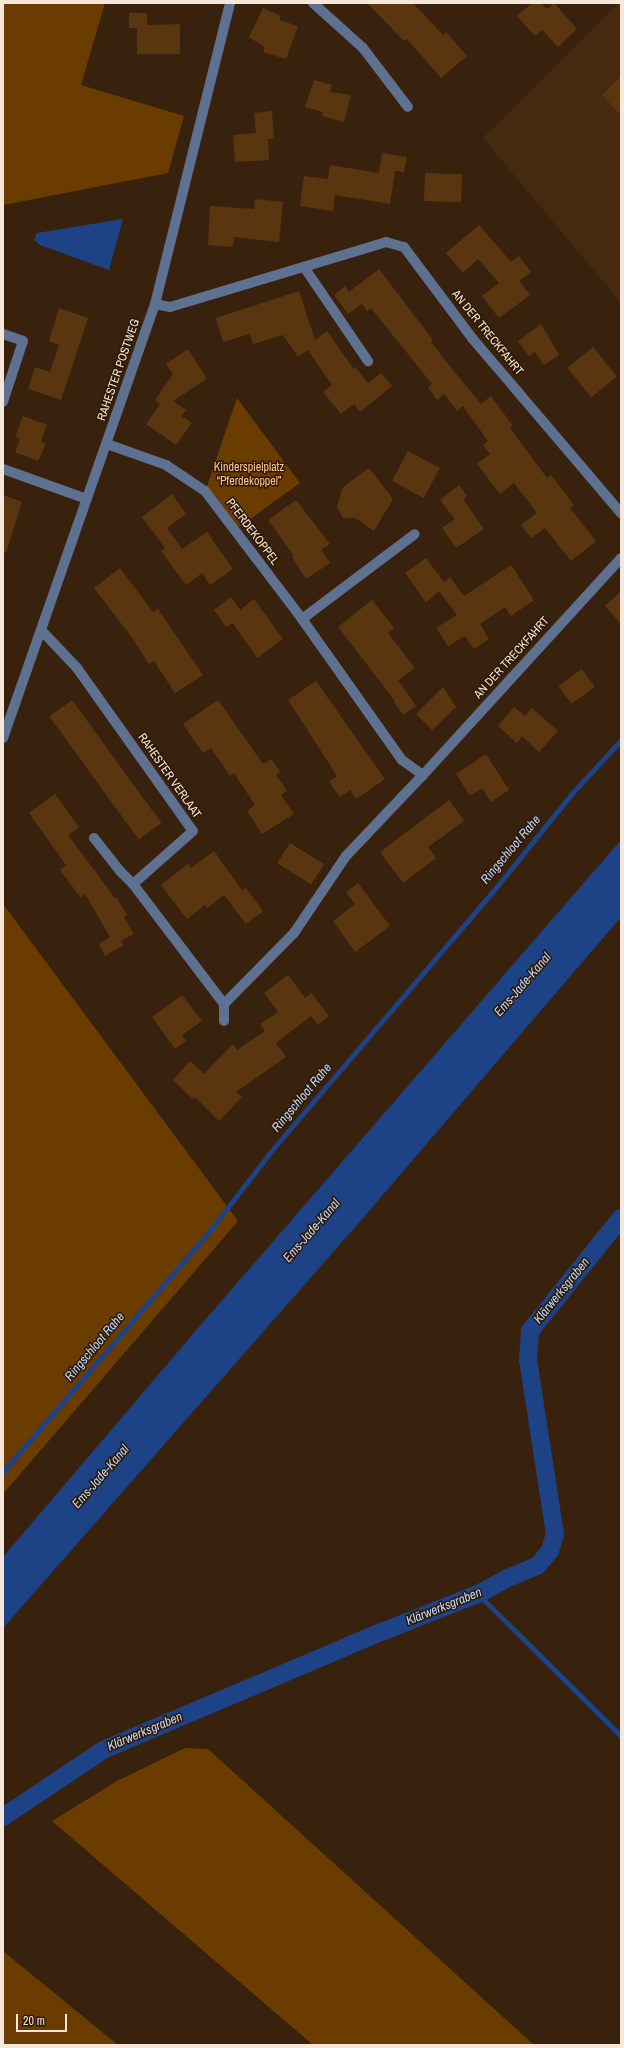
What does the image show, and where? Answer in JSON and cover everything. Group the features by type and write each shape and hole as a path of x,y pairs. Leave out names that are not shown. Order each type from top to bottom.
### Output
{"street":[{"name":"RAHESTER POSTWEG","path":"3,738 42,631 86,499 107,444 155,304 230,3"},
{"path":"313,3 363,48 408,107"},
{"name":"AN DER TRECKFAHRT","path":"155,304 170,307 386,242 404,247 472,338 621,513"},
{"path":"304,267 368,361"},
{"path":"3,334 23,341 3,402"},
{"name":"PFERDEKOPPEL","path":"107,444 166,465 205,492 302,619 402,760 423,775"},
{"path":"3,469 86,499"},
{"path":"302,619 415,534"},
{"name":"AN DER TRECKFAHRT","path":"423,775 621,558"},
{"name":"RAHESTER VERLAAT","path":"42,631 77,668 192,831 133,884"},
{"path":"224,1004 294,933 346,856 423,775"},
{"path":"94,838 120,871 133,884 224,1004 224,1021"}],"shaded area":[{"path":"619,3 621,3 621,303 483,138"}],"green space":[{"path":"3,3 105,3 81,85 184,116 168,173 3,205"},
{"name":"Kinderspielplatz “Pferdekoppel”","path":"237,398 300,483 239,527 207,486"},
{"path":"3,904 238,1221 3,1494"},
{"path":"185,1748 208,1749 534,2045 313,2045 52,1821 117,1781"},
{"path":"3,1951 118,2045 3,2045"}],"water":[{"path":"123,219 109,270 40,245 34,240 37,233"},
{"name":"Ems-Jade-Kanal","path":"621,840 621,917 364,1217 3,1628 3,1557 198,1328"}],"building":[{"path":"367,3 413,3 443,35 446,32 467,56 441,78 407,39 404,41"},
{"path":"532,3 541,3 547,9 554,3 577,29 558,47 542,30 535,36 517,16"},
{"path":"263,8 281,16 279,20 298,26 286,59 263,52 265,47 249,37"},
{"path":"129,13 147,13 147,25 180,24 180,54 137,54 137,28 129,28"},
{"path":"621,76 621,115 602,95"},
{"path":"314,80 332,85 330,92 351,95 344,122 322,116 323,112 305,107"},
{"path":"272,111 274,139 268,139 269,160 235,162 233,135 256,133 254,113"},
{"path":"382,153 407,157 404,172 395,171 390,204 335,195 333,211 300,206 304,176 328,179 330,165 379,173"},
{"path":"425,173 462,174 461,202 424,201"},
{"path":"255,199 283,202 279,242 234,237 233,247 208,245 210,206 254,209"},
{"path":"479,225 511,262 519,256 531,272 519,281 530,295 499,318 482,296 499,283 478,259 463,273 446,253"},
{"path":"379,269 433,340 431,342 452,369 481,404 491,396 513,426 510,428 547,478 551,475 574,505 570,508 596,541 571,561 545,528 531,538 521,525 537,513 514,483 500,494 477,464 490,454 483,445 488,441 463,406 457,411 444,394 437,400 428,387 432,384 371,308 367,311 362,304 348,314 334,295 345,286 349,292"},
{"path":"299,291 315,340 327,331 353,368 355,367 368,383 381,373 392,386 360,412 354,404 341,414 323,392 332,385 308,350 298,357 283,335 253,344 250,334 223,342 216,318"},
{"path":"59,308 88,318 61,400 28,389 35,367 50,372 59,345 49,341"},
{"path":"541,324 559,355 544,365 535,352 529,356 518,341"},
{"path":"593,347 617,377 591,397 567,368"},
{"path":"188,349 207,379 173,401 186,410 181,416 192,423 176,445 146,424 160,404 155,400 173,374 166,364"},
{"path":"23,416 47,425 41,442 46,443 38,461 15,452 20,439 15,437"},
{"path":"408,451 440,468 424,498 392,481"},
{"path":"369,468 393,499 374,531 355,518 343,518 337,507 343,487"},
{"path":"459,485 467,496 463,499 484,529 456,548 442,528 455,519 440,500"},
{"path":"172,494 186,514 167,528 182,549 207,532 233,569 210,585 202,573 186,585 161,551 165,548 142,517"},
{"path":"3,495 22,502 6,553 3,552"},
{"path":"296,500 330,544 321,550 330,563 306,579 292,557 294,556 268,520"},
{"path":"426,558 444,582 450,577 464,596 511,565 534,600 511,616 505,607 480,624 489,639 474,649 465,636 448,646 436,628 457,615 439,591 426,602 405,573"},
{"path":"120,568 153,612 158,609 203,675 175,693 154,661 149,664 133,639 94,588"},
{"path":"621,591 621,624 605,606"},
{"path":"231,597 240,610 254,599 283,639 257,658 233,623 226,627 214,610"},
{"path":"372,600 394,628 388,633 415,668 398,680 416,706 403,715 394,702 395,701 338,627"},
{"path":"582,669 595,687 571,704 559,686"},
{"path":"316,681 385,779 356,799 350,790 340,797 329,782 337,776 288,700"},
{"path":"443,687 456,707 432,730 416,714"},
{"path":"72,700 161,823 139,839 49,716"},
{"path":"218,700 263,764 271,759 280,772 276,775 287,791 281,795 294,814 262,834 247,811 255,805 234,773 230,776 211,748 203,753 183,724"},
{"path":"514,707 525,716 532,708 558,731 539,752 522,736 517,743 498,726"},
{"path":"486,754 509,790 491,802 482,788 470,796 456,774"},
{"path":"55,794 79,827 68,835 115,898 116,897 127,915 124,917 134,934 121,941 124,945 105,956 99,944 110,937 85,894 81,898 60,870 66,865 29,813"},
{"path":"449,800 464,821 428,847 436,858 403,883 380,852"},
{"path":"290,843 324,864 311,885 277,863"},
{"path":"214,851 242,890 246,888 263,911 246,924 224,895 207,908 205,905 187,919 161,885 188,864 191,868"},
{"path":"358,883 390,926 355,952 333,921 355,904 346,892"},
{"path":"288,975 305,998 311,993 329,1016 318,1025 311,1016 276,1043 286,1057 236,1092 242,1097 219,1121 195,1097 193,1099 173,1080 190,1061 204,1074 233,1044 237,1050 265,1031 260,1024 278,1012 264,993"},
{"path":"182,995 202,1021 182,1035 186,1041 175,1049 152,1017"}],"waterway":[{"name":"Ringschloot Rahe","path":"3,1472 211,1229 272,1150 494,890 574,791 621,740"},
{"name":"Klärwerksgraben","path":"3,1817 103,1750 384,1631 478,1594 506,1579 537,1566 550,1551 555,1534 528,1360 530,1331 621,1218"},
{"path":"478,1594 621,1736"}]}
